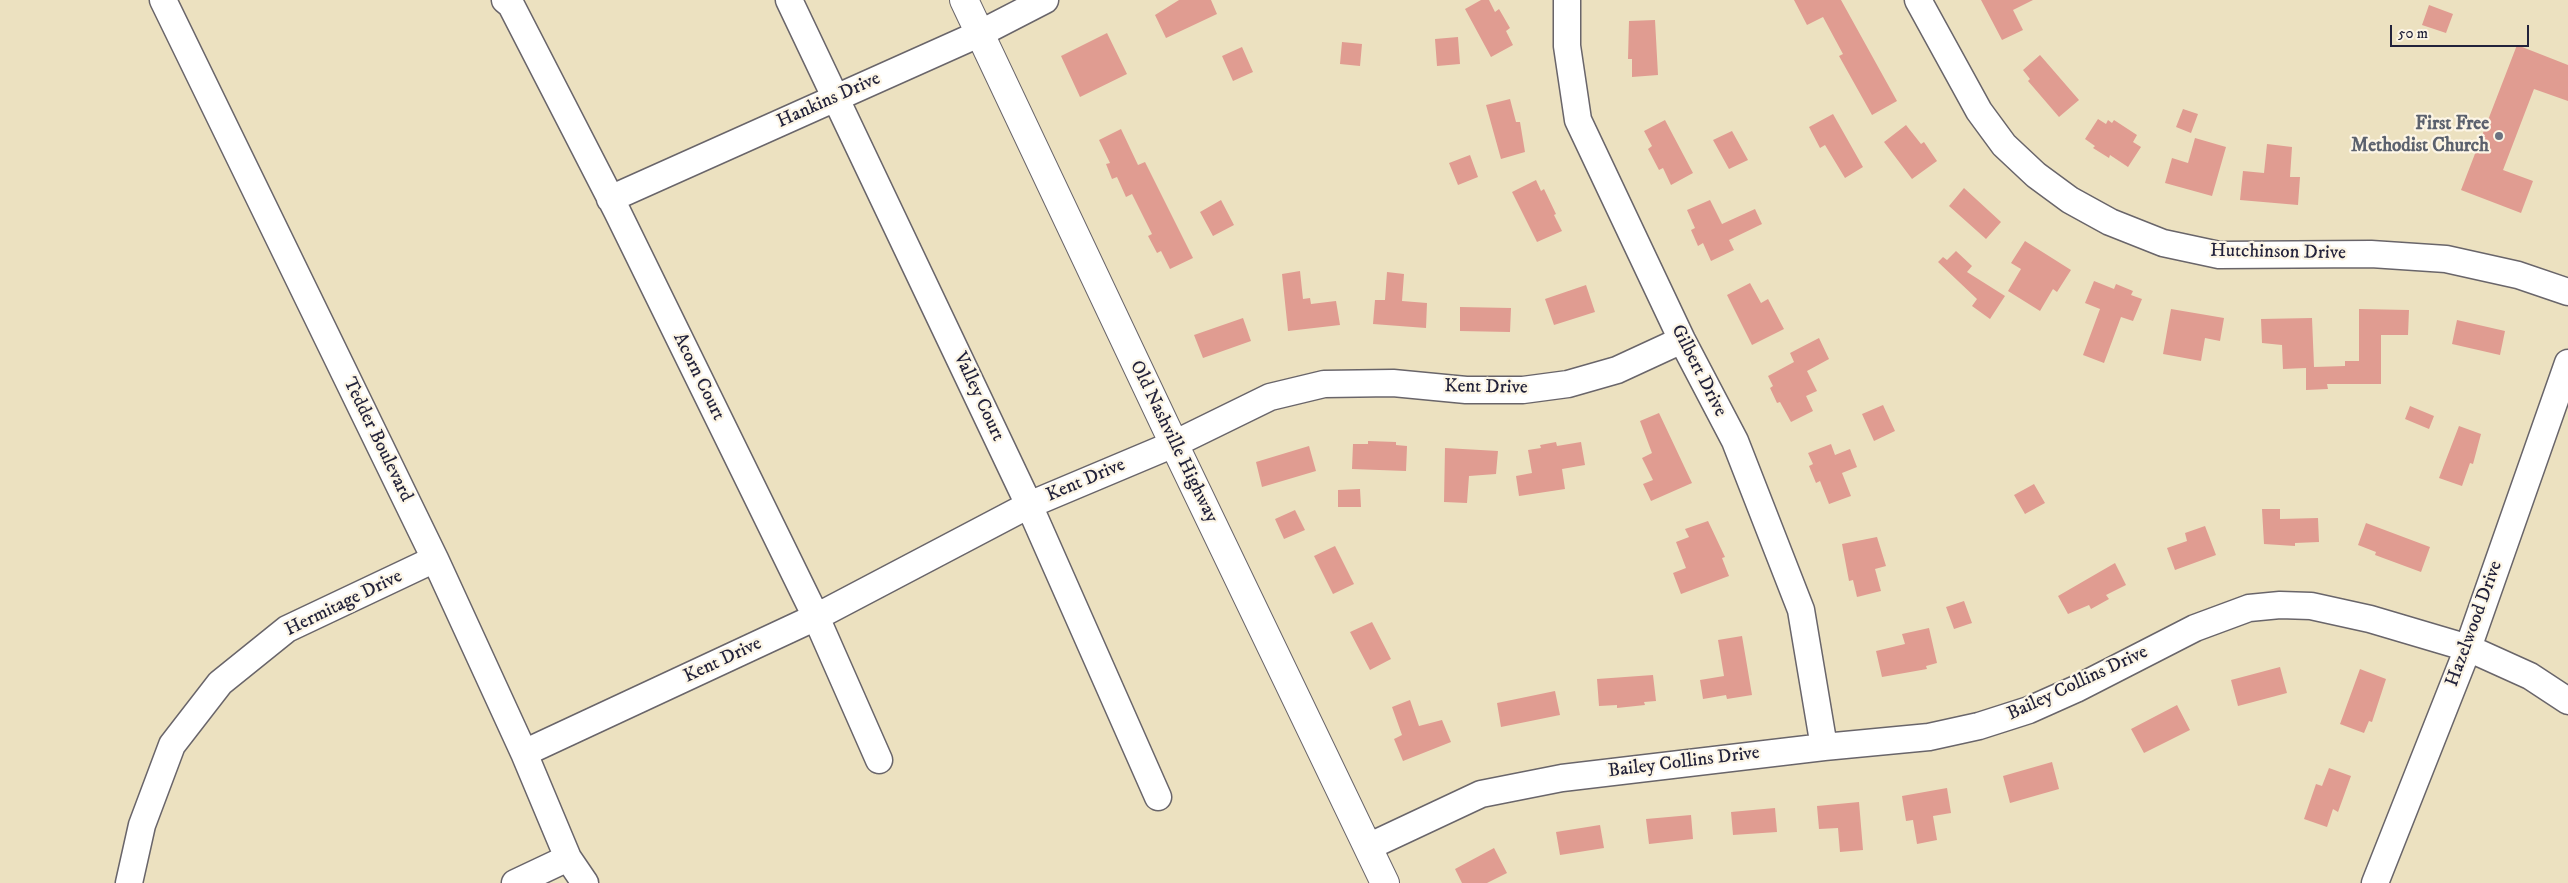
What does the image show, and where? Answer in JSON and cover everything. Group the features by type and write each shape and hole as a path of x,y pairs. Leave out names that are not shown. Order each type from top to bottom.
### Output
{"main road":[{"name":"Old Nashville Highway","path":"964,0 1174,444 1385,883"}],"street":[{"name":"Tedder Boulevard","path":"163,0 434,559 524,754 568,858 585,883"},
{"name":"Acorn Court","path":"506,0 512,5 610,199 816,617 879,760"},
{"name":"Valley Court","path":"789,0 1029,505 1158,797"},
{"name":"Hankins Drive","path":"610,199 981,33 1045,0"},
{"name":"Gilbert Drive","path":"1567,0 1567,46 1578,120 1682,340 1734,441 1801,610 1824,747"},
{"name":"Hutchinson Drive","path":"1918,0 1979,112 2004,145 2036,175 2070,200 2110,222 2163,243 2219,255 2371,254 2446,259 2518,275 2568,292"},
{"name":"Kent Drive","path":"524,754 816,617 1029,505 1174,444 1270,398 1324,384 1393,384 1466,390 1523,390 1568,384 1617,370 1682,340"},
{"name":"Hazelwood Drive","path":"2375,883 2468,648 2568,363"},
{"name":"Hermitage Drive","path":"130,883 142,825 172,745 220,683 287,629 434,559"},
{"name":"Bailey Collins Drive","path":"1368,847 1481,794 1562,778 1824,747 1929,737 1979,726 2029,710 2076,689 2195,628 2249,608 2280,605 2311,606 2370,619 2468,648 2530,676 2568,701"},
{"path":"515,883 568,858"}],"building":[{"path":"1179,0 1211,0 1217,14 1166,38 1155,15"},
{"path":"1481,0 1489,0 1495,12 1499,9 1510,28 1506,31 1513,45 1491,57 1465,9"},
{"path":"1794,0 1841,0 1897,101 1872,115 1839,56 1843,54 1823,17 1807,25"},
{"path":"1981,0 2033,0 2013,10 2023,30 2002,40"},
{"path":"2429,5 2453,14 2446,33 2422,25"},
{"path":"1655,20 1658,75 1632,77 1632,59 1628,59 1629,21"},
{"path":"1107,33 1127,74 1080,97 1061,56"},
{"path":"1458,37 1460,64 1437,66 1435,39"},
{"path":"1342,42 1362,44 1360,66 1340,64"},
{"name":"First Free Methodist Church","path":"2517,45 2568,65 2568,101 2534,89 2503,170 2533,181 2521,213 2461,190"},
{"path":"1242,47 1253,72 1233,81 1222,56"},
{"path":"2040,55 2079,100 2059,117 2028,81 2030,79 2023,70"},
{"path":"1510,99 1516,122 1520,122 1525,152 1501,159 1486,105"},
{"path":"2183,109 2198,114 2191,133 2176,127"},
{"path":"1833,114 1863,167 1845,178 1825,145 1820,148 1809,127"},
{"path":"2098,119 2106,124 2108,120 2112,123 2114,120 2137,135 2133,142 2141,147 2128,167 2110,155 2109,158 2093,148 2095,146 2085,139"},
{"path":"1665,120 1693,173 1671,185 1663,168 1659,170 1648,149 1652,146 1644,131"},
{"path":"1906,125 1921,144 1924,142 1937,161 1912,179 1884,142"},
{"path":"1121,129 1138,165 1145,162 1193,258 1170,269 1161,251 1157,253 1148,236 1152,234 1132,194 1126,197 1117,177 1112,179 1106,164 1110,163 1099,140"},
{"path":"1732,131 1748,160 1729,169 1713,140"},
{"path":"2195,138 2226,147 2212,196 2165,183 2172,158 2188,163"},
{"path":"2267,144 2292,147 2290,177 2300,177 2298,205 2240,200 2243,171 2264,173"},
{"path":"1470,155 1478,177 1458,185 1449,163"},
{"path":"1536,180 1541,191 1544,189 1562,231 1537,242 1512,192"},
{"path":"1964,188 2001,222 1986,239 1949,206"},
{"path":"1221,200 1234,225 1213,236 1200,212"},
{"path":"1710,200 1722,224 1755,209 1762,224 1729,240 1734,250 1711,261 1703,243 1698,246 1691,230 1695,228 1687,210"},
{"path":"2025,241 2071,270 2057,292 2053,289 2040,311 2008,291 2021,269 2011,263"},
{"path":"1956,251 1972,266 1967,272 2005,296 1990,319 1972,306 1977,299 1938,262 1943,257 1947,260"},
{"path":"1300,271 1303,299 1310,298 1311,304 1336,301 1340,325 1288,331 1282,274"},
{"path":"1387,272 1404,274 1402,301 1427,303 1426,328 1373,324 1375,300 1385,300"},
{"path":"2094,281 2114,289 2116,284 2133,291 2131,295 2142,299 2133,321 2121,317 2104,363 2083,355 2100,309 2085,303"},
{"path":"1750,283 1761,303 1768,299 1784,329 1752,345 1727,295"},
{"path":"1586,285 1595,312 1554,325 1545,299"},
{"path":"1460,307 1511,308 1510,332 1460,331"},
{"path":"2171,309 2224,318 2220,341 2205,338 2201,361 2163,354"},
{"path":"2359,309 2409,310 2408,335 2381,335 2381,384 2327,384 2328,389 2306,390 2306,368 2283,369 2282,345 2262,343 2261,319 2312,318 2314,367 2345,366 2345,361 2359,361"},
{"path":"1243,318 1251,341 1203,358 1194,335"},
{"path":"2457,320 2505,331 2500,355 2452,344"},
{"path":"1819,338 1829,359 1807,371 1817,391 1806,396 1813,411 1791,422 1780,402 1777,403 1770,388 1773,386 1768,376 1794,362 1790,353"},
{"path":"1883,405 1895,431 1874,441 1862,414"},
{"path":"2410,406 2434,416 2429,429 2405,419"},
{"path":"1659,413 1692,483 1651,501 1643,484 1653,480 1642,458 1652,453 1640,421"},
{"path":"2459,426 2481,434 2473,464 2470,463 2462,486 2439,478"},
{"path":"1368,441 1396,442 1396,445 1407,446 1406,471 1352,469 1353,444 1368,444"},
{"path":"1556,442 1557,446 1581,442 1585,465 1562,469 1565,489 1519,496 1516,476 1532,473 1528,450 1541,448 1540,445"},
{"path":"1831,444 1835,455 1850,449 1857,467 1842,473 1851,496 1829,504 1820,481 1816,483 1809,466 1813,464 1808,453"},
{"path":"1309,446 1316,471 1262,487 1256,462"},
{"path":"1445,448 1498,451 1496,474 1469,476 1467,503 1444,502"},
{"path":"2034,484 2045,503 2025,514 2014,495"},
{"path":"1360,489 1361,507 1338,507 1338,490"},
{"path":"2262,509 2280,509 2280,519 2318,518 2319,542 2295,543 2295,546 2264,544"},
{"path":"1295,510 1305,530 1284,539 1275,519"},
{"path":"1708,521 1725,557 1722,558 1729,576 1681,594 1673,573 1686,568 1676,542 1689,537 1685,529"},
{"path":"2366,523 2430,547 2421,572 2375,555 2376,552 2358,545"},
{"path":"2205,526 2216,555 2175,570 2167,548 2187,541 2185,533"},
{"path":"1877,537 1886,566 1875,569 1881,591 1857,597 1853,580 1849,581 1842,544"},
{"path":"1335,546 1354,584 1333,594 1314,556"},
{"path":"2115,563 2126,585 2106,595 2109,599 2091,609 2089,605 2068,614 2058,596"},
{"path":"1964,601 1972,623 1954,629 1946,607"},
{"path":"1372,622 1391,659 1370,670 1350,632"},
{"path":"1929,628 1937,663 1926,666 1927,669 1882,677 1876,651 1905,644 1902,634"},
{"path":"1742,636 1752,695 1727,699 1726,695 1703,699 1700,680 1724,676 1718,640"},
{"path":"2280,667 2287,693 2238,706 2231,680"},
{"path":"2360,669 2386,679 2372,722 2369,721 2364,733 2340,724"},
{"path":"1653,675 1656,701 1644,702 1645,705 1617,708 1617,705 1599,706 1597,679"},
{"path":"1555,691 1560,715 1501,727 1497,703"},
{"path":"1410,700 1419,726 1442,720 1451,742 1403,761 1394,739 1402,735 1392,707"},
{"path":"2177,705 2190,730 2144,753 2131,729"},
{"path":"2052,762 2059,789 2010,803 2003,776"},
{"path":"2329,768 2351,776 2338,812 2333,809 2327,827 2304,819 2316,784 2322,786"},
{"path":"1947,788 1951,813 1933,816 1937,840 1917,844 1913,820 1906,821 1902,796"},
{"path":"1859,802 1863,850 1840,852 1838,828 1819,829 1817,806"},
{"path":"1775,808 1777,832 1733,835 1731,812"},
{"path":"1691,815 1693,839 1649,844 1646,819"},
{"path":"1600,825 1604,848 1560,855 1556,832"},
{"path":"1494,848 1507,873 1487,883 1462,883 1455,869"}],"place":[{"name":"First Free Methodist Church","path":"2499,136"}]}
